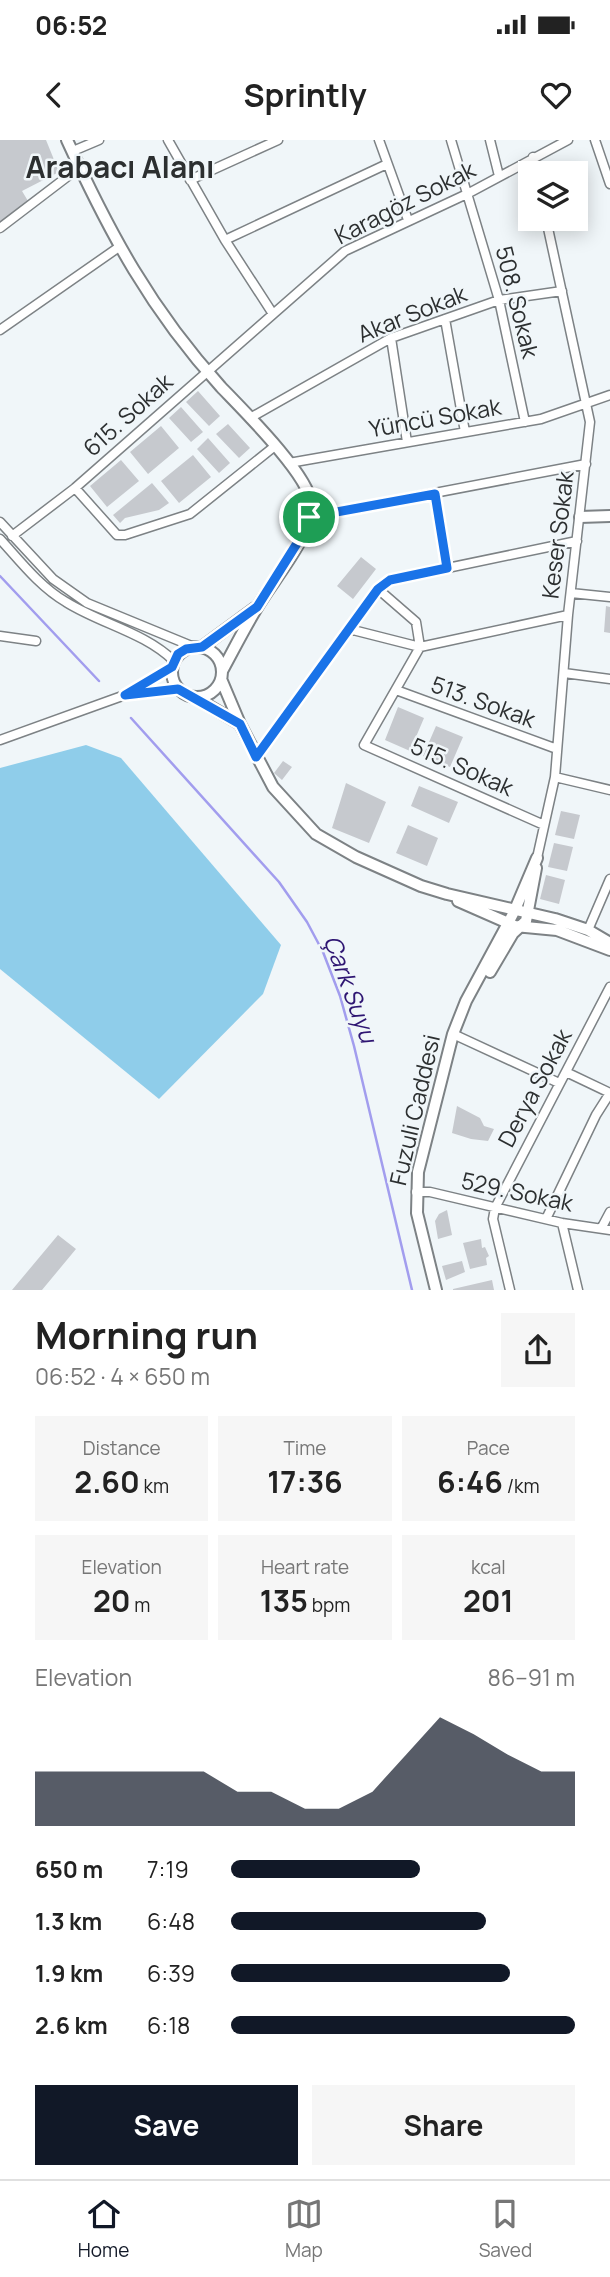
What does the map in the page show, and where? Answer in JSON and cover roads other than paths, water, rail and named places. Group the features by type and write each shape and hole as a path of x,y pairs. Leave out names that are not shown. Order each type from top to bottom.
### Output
{"street":[{"path":"68,140 119,247 158,311 206,370 297,472 311,502 306,529 257,607 212,691 206,695 191,696"},
{"path":"73,151 99,140"},
{"path":"168,140 225,240 273,314"},
{"path":"190,180 278,140"},
{"path":"379,140 408,220"},
{"name":"508. Sokak","path":"451,140 499,300 525,422"},
{"path":"490,140 499,176"},
{"name":"Karagöz Sokak","path":"206,370 345,251 469,193 533,157 545,145 568,140"},
{"path":"595,140 610,184"},
{"path":"533,157 534,161"},
{"path":"225,240 387,164"},
{"path":"0,228 80,167"},
{"name":"Keser Sokak","path":"537,858 555,777 570,593 590,422 550,231"},
{"path":"0,330 119,247"},
{"name":"Akar Sokak","path":"250,418 391,338 499,300 562,291"},
{"path":"445,319 465,432"},
{"path":"391,338 407,442"},
{"name":"615. Sokak","path":"12,536 75,488 206,370"},
{"name":"Yüncü Sokak","path":"289,463 525,422 610,396"},
{"name":"615. Sokak","path":"75,488 117,535 125,535 190,514 275,446"},
{"path":"309,517 586,464"},
{"path":"435,494 447,568"},
{"path":"580,517 610,516"},
{"path":"0,522 53,579 87,603 216,656 240,724 256,757 273,787 316,834 356,857 447,894 508,923 557,930 610,950"},
{"path":"0,539 34,577 63,601 96,619 145,639 173,664"},
{"path":"256,757 378,589 390,580 577,541"},
{"path":"378,589 416,622 420,647 396,690"},
{"path":"570,593 610,597"},
{"path":"240,724 178,689 174,682 173,664 178,654 198,647 257,607"},
{"path":"349,629 420,647 568,615"},
{"path":"0,636 36,641"},
{"path":"0,740 125,695 173,664"},
{"path":"564,673 610,680"},
{"path":"125,695 178,689"},
{"name":"515. Sokak","path":"396,690 364,744 544,825"},
{"name":"513. Sokak","path":"396,690 557,749"},
{"path":"555,777 610,790"},
{"path":"459,1022 466,1001 515,909 537,858"},
{"path":"459,1022 513,933 522,927 529,912 537,858"},
{"path":"588,930 610,879"},
{"path":"447,894 529,912 588,930 610,943"},
{"name":"Derya Sokak","path":"495,1208 610,988"},
{"name":"Fuzuli Caddesi","path":"436,1290 417,1213 416,1192 418,1172 453,1034 459,1022"},
{"path":"453,1034 559,1083"},
{"path":"546,1219 596,1115 610,1093 566,1072"},
{"name":"529. Sokak","path":"416,1192 430,1192 562,1223 606,1228"},
{"path":"495,1208 493,1219 510,1290"},
{"path":"606,1228 610,1212"},
{"path":"562,1223 578,1290"}],"waterway":[{"name":"Çark Suyu","path":"0,576 99,681"},
{"name":"Çark Suyu","path":"131,718 279,882 307,922 323,952 340,996 354,1046 412,1290"}],"district":[{"name":"Arabacı Alanı","path":"120,168"}]}
